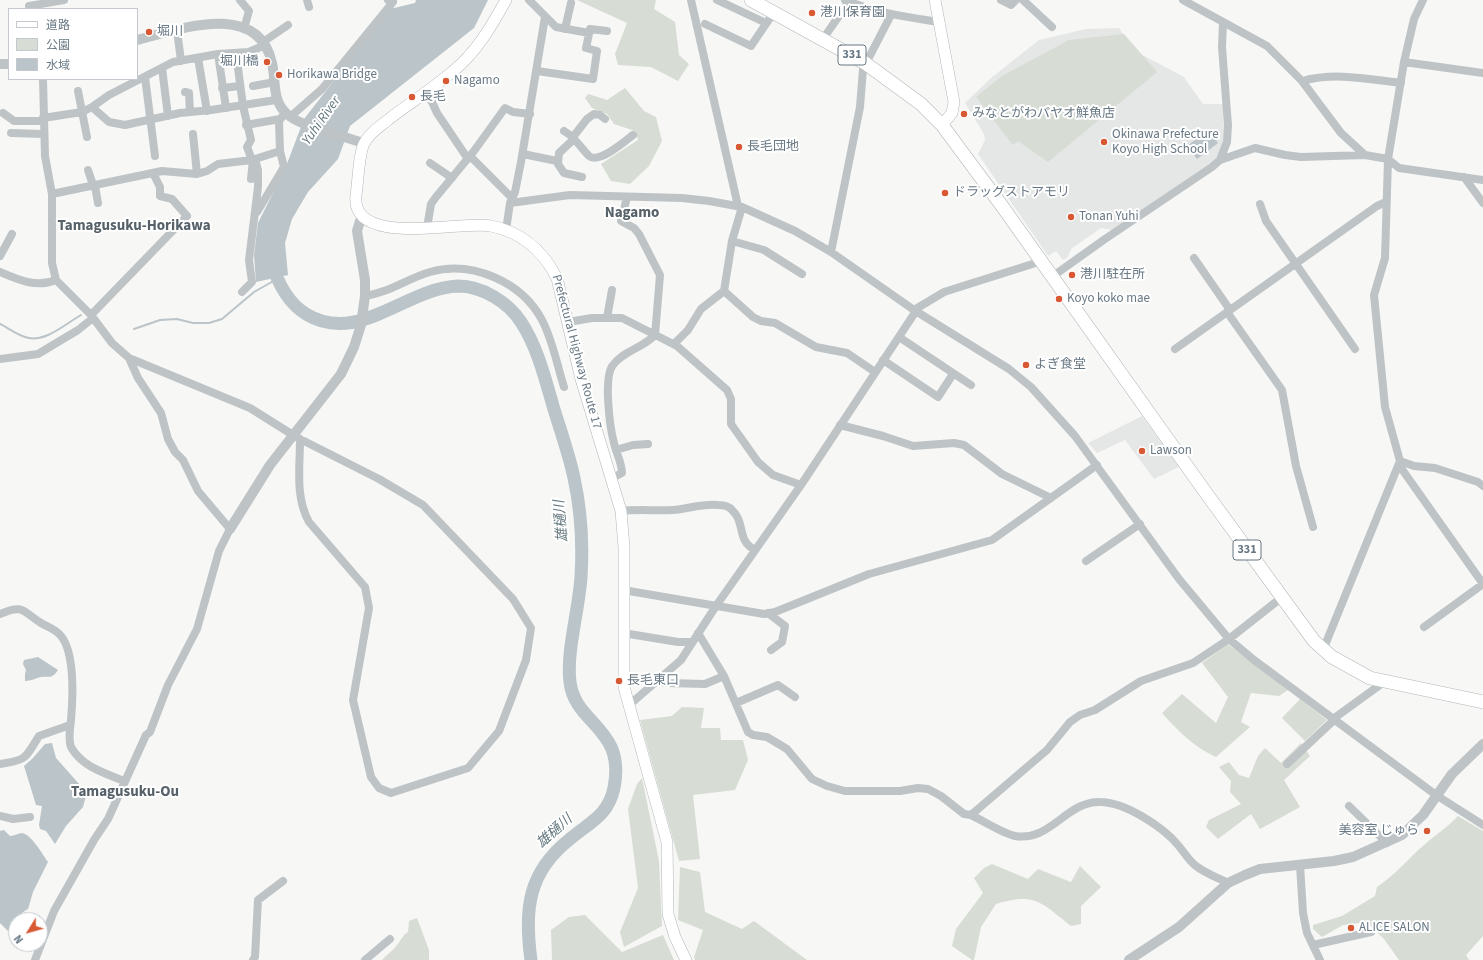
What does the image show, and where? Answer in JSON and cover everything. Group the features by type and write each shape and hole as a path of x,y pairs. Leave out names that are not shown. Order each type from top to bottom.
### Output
{"highway":[{"name":"331","path":"751,0 865,63 921,104 942,125 973,165 1053,276 1281,598 1314,641 1323,650 1350,668 1370,678 1483,702"}],"main road":[{"path":"365,218 359,210 356,197 363,144 378,128 452,72 474,51 506,0"},
{"path":"935,0 954,108 950,117 942,125"},
{"name":"Prefectural Highway Route 17","path":"365,218 378,226 410,229 484,224 506,230 525,239 535,247 549,263 558,278 581,379 621,511 624,547 622,673 628,706 667,842 668,914 675,937 686,960"}],"street":[{"path":"29,5 64,0"},
{"path":"240,0 249,12 245,26"},
{"path":"242,292 252,282 249,252 251,229 256,214 284,167 280,151 279,121 288,118 322,89 393,2 388,0"},
{"path":"529,0 556,27 589,33"},
{"path":"674,344 688,330 702,309 724,291 732,241 740,207 691,0"},
{"path":"717,0 766,23"},
{"path":"1001,0 1011,5 1016,0"},
{"path":"1022,0 1052,27"},
{"path":"1183,0 1267,46 1302,81 1341,132 1365,155"},
{"path":"1423,0 1414,19 1404,62 1388,159 1386,258 1374,295 1385,407 1399,463 1483,584 1424,628"},
{"path":"824,39 848,1 891,15 939,22"},
{"path":"564,29 571,3"},
{"path":"705,24 751,46 774,12"},
{"path":"831,252 860,107 862,69 879,41 891,15"},
{"path":"506,230 511,201 523,154 545,17"},
{"path":"138,40 222,21 245,26 264,44 272,62 276,100 288,118"},
{"path":"1220,160 1227,142 1228,125 1222,47 1223,22"},
{"path":"3,113 14,121 43,119 82,112 92,107 109,94 173,62 218,54 249,52 264,44 288,25"},
{"path":"537,71 593,79 597,51 586,48 590,29 606,31"},
{"path":"177,30 181,61"},
{"path":"236,53 246,125 251,140 247,147 258,170 256,214"},
{"path":"218,54 226,108"},
{"path":"198,58 207,111"},
{"path":"1404,62 1483,73"},
{"path":"162,68 168,116"},
{"path":"1302,81 1318,77 1346,76 1401,83"},
{"path":"145,77 155,156"},
{"path":"43,80 45,156 52,194 52,263 56,280 92,317 112,343 130,358 212,390 250,408 297,437 379,479 424,505 513,599 531,628 526,660 499,731 468,768 391,793 380,788 371,777 353,700 369,608 365,587 309,522 304,514 301,503 297,437"},
{"path":"253,86 275,82"},
{"path":"222,88 240,86"},
{"path":"78,90 88,137"},
{"path":"185,92 189,93 190,112"},
{"path":"425,93 432,102 437,114 469,158 511,201"},
{"path":"92,107 109,122 125,125 190,112 243,106 276,100"},
{"path":"427,228 431,204 469,158 505,108 513,112 530,114"},
{"path":"582,178 564,173 557,161 558,153 573,138 587,119 594,114 600,115 605,119"},
{"path":"246,125 288,118 350,138 363,144"},
{"path":"564,131 573,138 590,157 595,158 605,155 632,135"},
{"path":"10,133 44,134"},
{"path":"193,134 197,174"},
{"path":"1053,276 1220,160 1255,148 1301,157 1365,155 1388,159 1399,168 1483,180"},
{"path":"52,194 162,171 197,174 207,171 218,164 253,159 280,151"},
{"path":"523,154 557,161"},
{"path":"251,179 253,159"},
{"path":"430,163 452,178"},
{"path":"88,170 98,203"},
{"path":"0,359 38,354 78,330 187,216 172,199 160,196 160,187 153,173"},
{"path":"1464,177 1483,203"},
{"path":"511,201 570,195 682,198 740,207 795,231 831,252 915,310 1009,369 1041,398 1075,436 1140,524 1178,579 1229,639 1254,660 1436,795 1483,825"},
{"path":"627,197 621,221 634,228 660,275 655,335"},
{"path":"1175,349 1377,206 1386,202"},
{"path":"1260,204 1266,221 1355,349"},
{"path":"35,960 54,911 94,840 108,820 124,781 146,736 150,732 168,685 197,629 219,551 230,529 270,465 297,437 341,374 354,347 361,324 364,296 364,280 357,230 360,221 365,218"},
{"path":"0,256 12,234"},
{"path":"732,241 764,250 802,274"},
{"path":"1194,258 1282,390 1296,466 1313,527"},
{"path":"628,706 681,660 698,632 801,485 899,337 915,310 944,292 1042,261"},
{"path":"364,296 381,294 430,272 445,269 467,270 498,278 510,284 519,292 541,318 564,387"},
{"path":"0,272 13,278 36,284 46,284 56,280"},
{"path":"606,318 612,290"},
{"path":"724,291 757,319 775,323 816,347 847,353 876,372"},
{"path":"568,322 622,318 674,344 690,356 727,390 731,399 732,424 758,462 773,476 801,485"},
{"path":"612,478 622,473 616,450 607,386 610,371 612,366 626,353 655,335"},
{"path":"899,337 971,385"},
{"path":"130,358 138,378 161,413 168,439 175,452 183,460 198,491 230,529"},
{"path":"884,360 938,397 953,374"},
{"path":"840,425 883,436 913,446 954,444 964,446 1002,474 1051,498"},
{"path":"616,450 633,445 648,444"},
{"path":"1399,463 1435,468 1478,482 1483,486"},
{"path":"1323,650 1399,463"},
{"path":"623,590 716,606 768,613 775,612 869,574 992,540 1097,465"},
{"path":"621,511 641,509 654,511 672,510 717,504 725,506 731,508 739,518 743,538 749,547 755,550"},
{"path":"1086,561 1140,524"},
{"path":"971,815 1047,750 1070,722 1080,715 1095,710 1141,681 1193,663 1229,639 1281,598"},
{"path":"0,614 13,608 25,610 62,636 66,647 73,687 70,745 77,756 86,764 124,781"},
{"path":"768,613 785,626 782,642 771,650"},
{"path":"698,632 724,676 748,732 753,735 767,737 787,749 812,779 845,791 900,791 918,788 928,789 941,796 964,814 971,815 1014,836 1030,837 1043,832 1086,804 1100,802 1115,805 1160,827 1178,845 1195,866 1228,883"},
{"path":"623,633 678,642 692,642"},
{"path":"658,681 667,683 705,684 724,676"},
{"path":"1287,764 1334,719 1384,682"},
{"path":"736,703 778,685 795,697"},
{"path":"0,764 20,761 28,756 39,736 70,725"},
{"path":"1130,960 1179,927 1228,883 1260,869 1353,857 1402,835 1414,824 1452,774 1483,744"},
{"path":"1349,806 1387,843"},
{"path":"0,816 12,819 30,817"},
{"path":"1300,865 1303,912 1307,933 1320,960"},
{"path":"253,960 258,900 283,881"},
{"path":"1313,945 1371,932"},
{"path":"366,960 390,939"}],"shaded area":[{"name":"Okinawa Prefecture Koyo High School","path":"1119,28 1135,51 1184,77 1203,104 1223,104 1224,139 1221,151 1214,161 1112,230 1101,228 1071,249 1068,257 1063,260 1056,251 1048,256 978,154 985,140 984,134 965,103 991,78 1039,40 1086,29"},
{"path":"1142,416 1179,467 1154,479 1125,440 1097,453 1088,443"}],"green space":[{"path":"577,0 656,0 654,9 675,22 679,55 689,64 678,81 651,67 618,65 615,54 627,23"},
{"path":"1124,34 1157,72 1048,162 1018,141 1013,145 976,97 1002,76 1069,40"},
{"path":"625,88 644,111 656,117 662,141 649,166 630,184 611,181 601,164 638,140 635,131 614,124 607,114 592,108 585,98 588,94 607,100"},
{"path":"1228,644 1288,690 1279,696 1251,693 1241,722 1250,727 1216,757 1187,738 1162,713 1182,694 1216,723 1228,697 1202,663"},
{"path":"1300,699 1327,720 1305,741 1282,718"},
{"path":"682,707 704,708 701,728 720,728 721,740 743,740 748,760 735,790 693,795 700,859 679,861 640,720 672,716"},
{"path":"1301,743 1310,756 1284,780 1300,807 1260,829 1251,814 1218,839 1206,827 1209,820 1241,804 1230,792 1231,781 1219,767 1229,762 1239,775 1249,778 1258,756 1265,748 1281,763"},
{"path":"642,778 659,861 662,926 624,947 620,932 638,888 628,809 637,784"},
{"path":"1458,816 1483,831 1483,936 1466,955 1469,960 1399,960 1384,939 1366,922 1343,925 1322,937 1313,929 1313,925 1342,916 1375,896 1377,887"},
{"path":"992,864 1028,879 1038,869 1071,882 1080,866 1101,887 1081,906 1081,924 1071,926 1045,906 1037,902 1020,899 996,904 981,927 974,960 972,960 952,946 956,929 983,893 974,878 984,868"},
{"path":"680,867 700,872 705,912 742,929 754,921 807,960 695,960 694,957 703,930 678,920"},
{"path":"585,915 622,952 663,935 674,960 552,960 551,930 569,917"},
{"path":"417,918 429,950 429,960 382,960 394,949 408,932 409,921"}],"water":[{"name":"Yuhi River","path":"416,0 488,0 474,28 350,126 338,159 308,192 292,219 285,243 288,275 256,282 254,255 258,223 285,169 304,119 390,9 415,3"},
{"path":"1208,130 1218,143 1197,159 1187,146"},
{"path":"38,657 58,670 51,676 25,681 26,670 23,664 24,660"},
{"path":"52,743 56,758 88,794 83,807 66,826 55,844 46,831 40,829 39,825 42,806 36,805 24,766 45,744"},
{"path":"4,830 10,836 21,833 25,834 36,845 48,862 33,892 28,909 24,912 8,912 8,931 0,923 0,831"}],"waterway":[{"name":"雄樋川","path":"271,261 280,284 294,304 306,314 325,322 344,323 363,320 439,289 458,286 485,292 494,296 516,315 532,341 544,373 570,460 580,515 582,540 581,577 571,644 569,670 570,682 574,696 581,708 607,739 613,752 616,768 614,788 611,798 603,812 556,852 545,865 537,878 529,908 528,924 531,960"},
{"path":"134,329 160,320 177,319 193,323 209,323 222,319 254,292 277,279"},
{"path":"0,324 25,337 40,338 54,332 81,315"}],"place":[{"name":"港川保育園","path":"812,13"},
{"name":"堀川","path":"149,32"},
{"name":"堀川橋","path":"267,62"},
{"name":"Horikawa Bridge","path":"279,75"},
{"name":"Nagamo","path":"446,81"},
{"name":"長毛","path":"412,97"},
{"name":"みなとがわパヤオ鮮魚店","path":"964,114"},
{"name":"Okinawa Prefecture Koyo High School","path":"1104,142"},
{"name":"長毛団地","path":"739,147"},
{"name":"ドラッグストアモリ","path":"945,193"},
{"name":"Tonan Yuhi","path":"1071,217"},
{"name":"港川駐在所","path":"1072,275"},
{"name":"Koyo koko mae","path":"1059,299"},
{"name":"よぎ食堂","path":"1026,365"},
{"name":"Lawson","path":"1142,451"},
{"name":"長毛東口","path":"619,681"},
{"name":"美容室 じゅら","path":"1427,831"},
{"name":"ALICE SALON","path":"1351,928"}],"district":[{"name":"Nagamo","path":"632,214"},
{"name":"Tamagusuku-Horikawa","path":"134,227"},
{"name":"Tamagusuku-Ou","path":"125,793"}]}
